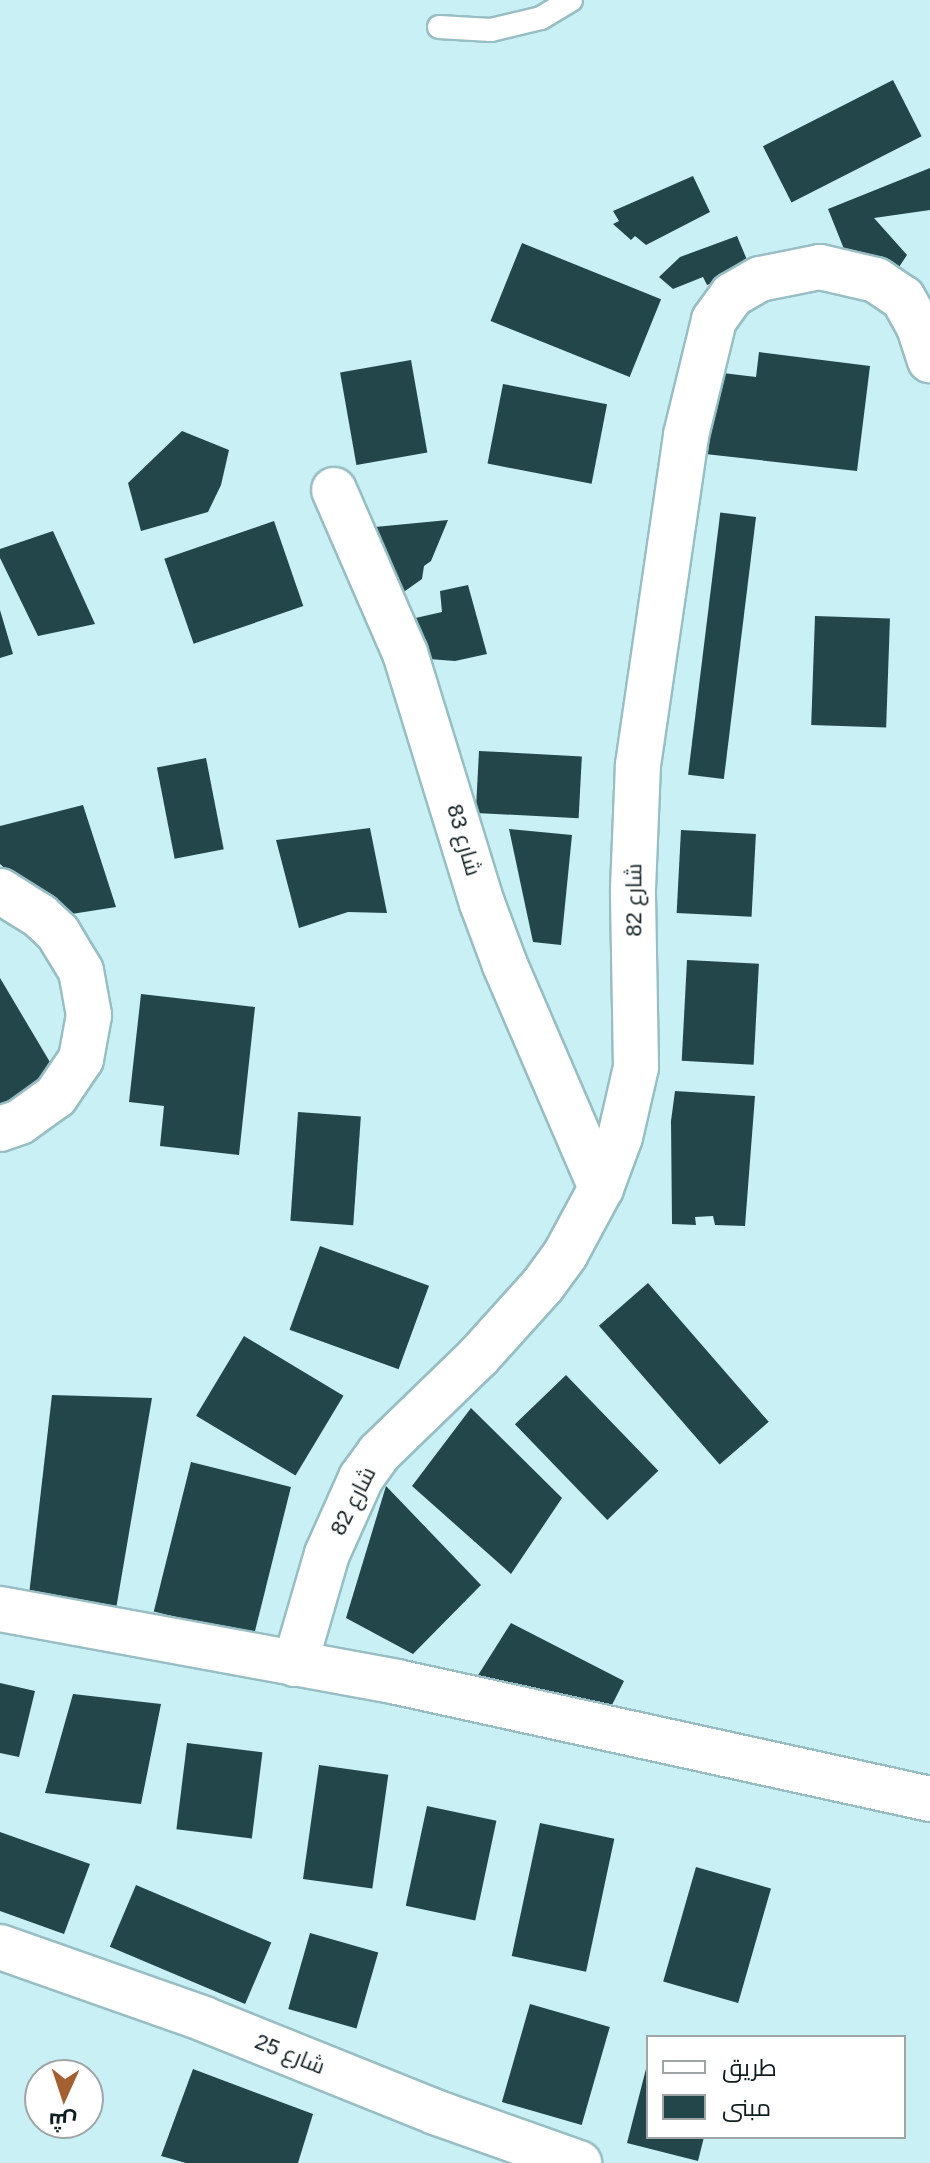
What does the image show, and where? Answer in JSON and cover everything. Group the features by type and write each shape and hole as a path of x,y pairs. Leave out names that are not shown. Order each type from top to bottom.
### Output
{"street":[{"name":"شارع 82","path":"295,1664 327,1554 361,1478 379,1453 479,1356 543,1285 566,1253 601,1188 630,1104 636,1067 633,889 638,765 686,435 714,320 732,295 760,279 820,267 876,280 903,298 919,327 930,360"},
{"name":"شارع 83","path":"334,490 405,653 482,903 505,965 601,1188"},
{"path":"0,891 40,916 58,933 81,971 89,1015 81,1059 56,1096 20,1122 0,1129"},
{"path":"0,1609 397,1682 930,1799"},
{"name":"شارع 25","path":"0,1947 204,2019 435,2112 579,2163"}],"lane":[{"path":"439,27 491,30 541,18 571,0"}],"building":[{"path":"893,80 922,136 792,202 763,146"},
{"path":"930,168 930,210 874,218 907,255 897,270 844,249 828,209"},
{"path":"693,176 710,212 646,245 635,236 631,240 613,224 619,221 613,211"},
{"path":"737,236 750,267 707,285 703,277 673,289 659,277 680,257"},
{"path":"522,243 661,299 630,377 491,321"},
{"path":"759,352 870,366 857,471 696,453 706,371 756,377"},
{"path":"411,360 427,453 356,465 340,373"},
{"path":"503,384 607,404 592,484 488,464"},
{"path":"182,431 229,450 221,485 208,512 141,531 128,483"},
{"path":"720,513 756,517 724,779 688,775"},
{"path":"448,520 431,561 424,566 422,579 398,596 375,527"},
{"path":"274,521 303,606 194,644 164,559"},
{"path":"53,531 95,624 38,636 0,558 0,549"},
{"path":"468,585 487,654 455,661 429,659 411,619 442,612 440,591"},
{"path":"0,610 13,654 0,658"},
{"path":"815,616 890,619 886,728 811,725"},
{"path":"479,751 582,756 579,818 476,813"},
{"path":"206,758 224,849 175,859 157,768"},
{"path":"83,805 116,907 59,916 0,864 0,826"},
{"path":"370,828 387,913 348,912 299,928 276,840"},
{"path":"509,829 572,835 561,945 533,942"},
{"path":"681,830 756,834 752,917 677,913"},
{"path":"687,960 759,964 754,1065 682,1061"},
{"path":"0,978 60,1079 0,1114"},
{"path":"141,994 255,1007 239,1155 160,1146 164,1106 129,1102"},
{"path":"675,1091 755,1096 745,1226 715,1225 713,1216 695,1217 696,1225 672,1224 671,1121"},
{"path":"298,1112 361,1116 353,1225 290,1221"},
{"path":"320,1246 429,1286 399,1369 290,1330"},
{"path":"648,1283 769,1422 720,1465 599,1326"},
{"path":"244,1336 343,1396 296,1475 196,1416"},
{"path":"566,1375 658,1471 607,1520 515,1424"},
{"path":"52,1395 152,1398 116,1609 29,1595"},
{"path":"471,1408 562,1498 511,1574 412,1486"},
{"path":"191,1462 291,1487 254,1636 154,1611"},
{"path":"386,1486 481,1585 413,1654 346,1618"},
{"path":"511,1623 624,1681 606,1717 470,1688"},
{"path":"0,1683 35,1691 19,1757 0,1753"},
{"path":"73,1694 161,1704 141,1804 45,1793"},
{"path":"187,1743 262,1752 252,1839 176,1829"},
{"path":"319,1765 388,1775 372,1889 303,1879"},
{"path":"427,1806 496,1821 475,1921 406,1906"},
{"path":"540,1823 614,1839 586,1972 512,1956"},
{"path":"0,1832 90,1864 64,1934 0,1911"},
{"path":"696,1867 771,1888 738,2003 663,1981"},
{"path":"136,1885 271,1942 245,2004 110,1947"},
{"path":"310,1933 378,1953 356,2029 288,2009"},
{"path":"530,2004 610,2027 582,2125 502,2102"},
{"path":"193,2069 313,2114 298,2163 186,2163 161,2156"},
{"path":"646,2069 646,2139 704,2139 698,2161 627,2143"}]}
